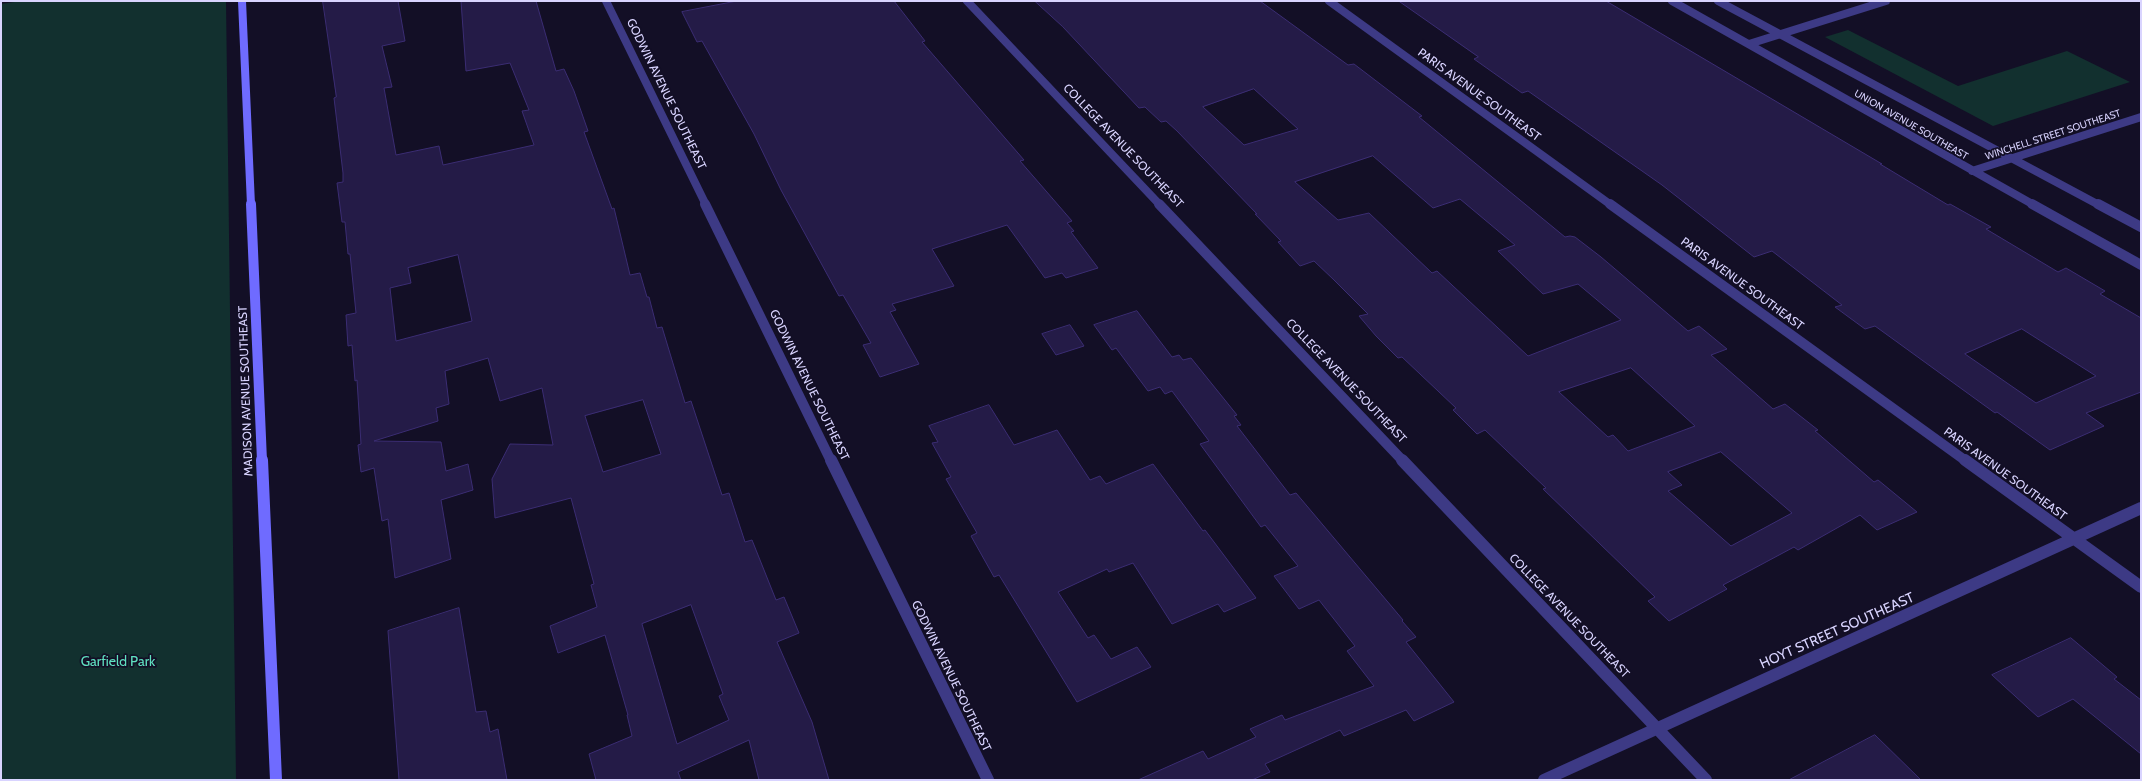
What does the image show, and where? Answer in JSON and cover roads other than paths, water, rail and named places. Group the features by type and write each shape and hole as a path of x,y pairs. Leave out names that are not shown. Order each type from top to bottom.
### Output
{"street":[{"name":"MADISON AVENUE SOUTHEAST","path":"242,1 276,780"},
{"name":"GODWIN AVENUE SOUTHEAST","path":"606,1 988,780"},
{"name":"COLLEGE AVENUE SOUTHEAST","path":"967,1 1706,780"},
{"name":"PARIS AVENUE SOUTHEAST","path":"1329,1 2141,587"},
{"name":"UNION AVENUE SOUTHEAST","path":"1672,1 1972,172 2141,265"},
{"path":"1718,1 2141,227"},
{"path":"1749,44 1886,1"},
{"name":"WINCHELL STREET SOUTHEAST","path":"1972,172 2141,117"},
{"name":"HOYT STREET SOUTHEAST","path":"1544,780 2075,540 2141,508"}],"park label":[{"name":"Garfield Park","path":"118,662"}]}
